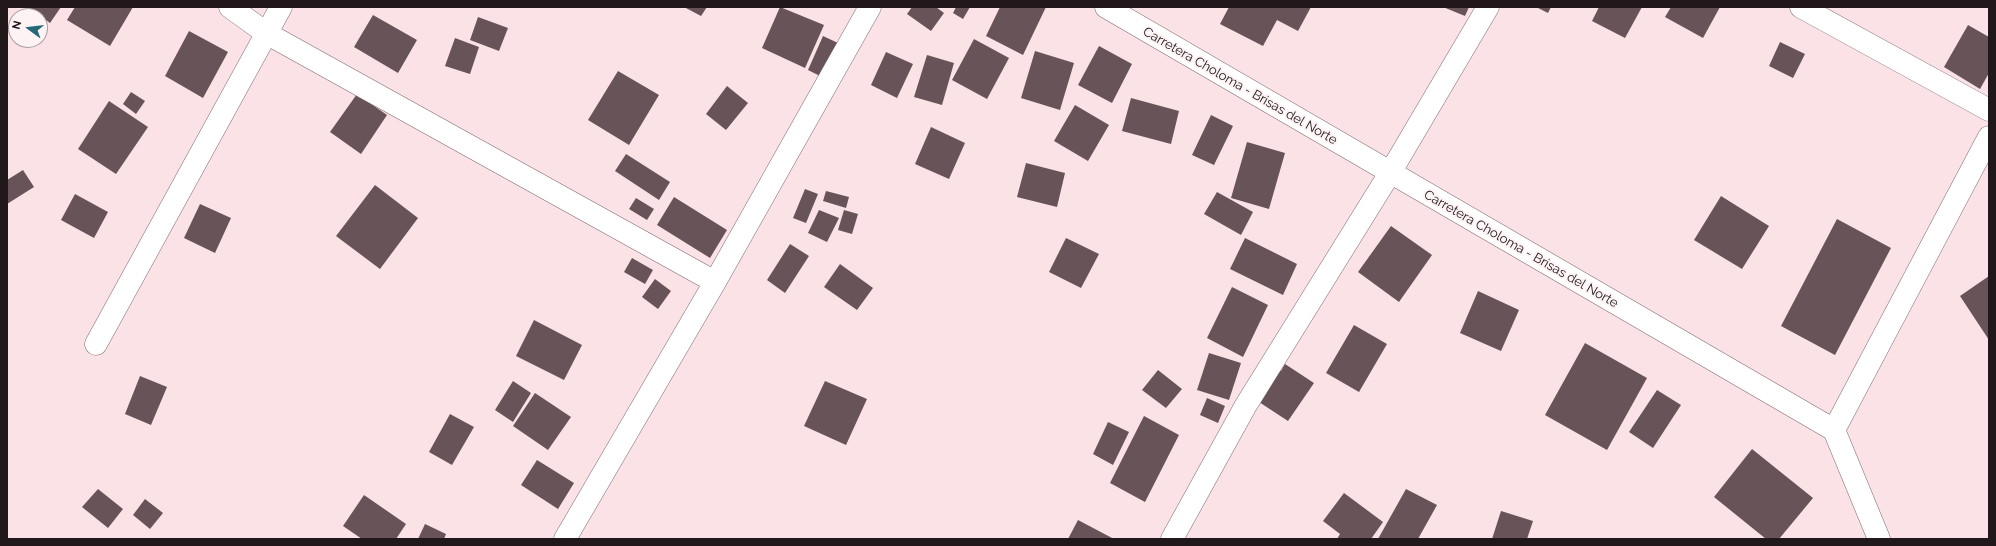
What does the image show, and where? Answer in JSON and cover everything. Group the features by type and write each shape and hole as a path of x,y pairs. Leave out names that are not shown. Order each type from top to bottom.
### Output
{"street":[{"path":"230,7 266,33 714,282"},
{"path":"96,344 281,7"},
{"path":"565,539 714,282 870,7"},
{"name":"Carretera Choloma - Brisas del Norte","path":"1106,7 1834,430"},
{"path":"1172,539 1246,405 1390,173 1488,7"},
{"path":"1801,7 1989,110"},
{"path":"1879,539 1834,430 1989,137"}],"building":[{"path":"61,7 50,23 48,22 48,8 29,8"},
{"path":"75,7 133,7 110,46 67,20"},
{"path":"684,7 707,7 701,16"},
{"path":"780,7 824,25 805,68 762,48"},
{"path":"912,7 936,7 944,13 931,31 907,14"},
{"path":"956,7 970,7 963,19 953,13"},
{"path":"1000,7 1046,7 1023,55 986,36"},
{"path":"1229,7 1311,7 1298,31 1277,20 1263,46 1220,24"},
{"path":"1443,7 1469,7 1465,16"},
{"path":"1536,7 1551,7 1548,13"},
{"path":"1599,7 1642,7 1625,38 1592,21"},
{"path":"1671,7 1720,7 1703,38 1665,17"},
{"path":"373,15 417,40 398,73 354,47"},
{"path":"478,17 508,28 499,51 470,40"},
{"path":"1968,25 1989,37 1989,73 1980,89 1944,67"},
{"path":"189,31 228,52 203,98 165,76"},
{"path":"823,36 838,43 822,77 808,70"},
{"path":"455,38 479,47 470,74 445,66"},
{"path":"974,39 1009,58 987,99 952,80"},
{"path":"1780,42 1805,54 1793,78 1769,66"},
{"path":"1099,46 1132,64 1112,103 1078,85"},
{"path":"1035,51 1074,63 1060,110 1021,98"},
{"path":"886,52 913,64 897,98 871,85"},
{"path":"927,55 954,63 942,105 914,97"},
{"path":"618,71 659,95 629,145 588,120"},
{"path":"727,86 748,103 726,130 706,114"},
{"path":"131,92 145,101 136,114 123,104"},
{"path":"357,94 387,115 361,154 330,132"},
{"path":"1131,98 1179,111 1171,144 1122,131"},
{"path":"109,101 148,127 116,174 78,149"},
{"path":"1075,105 1109,125 1088,161 1054,141"},
{"path":"1211,115 1233,126 1214,165 1192,155"},
{"path":"931,127 965,143 949,179 915,164"},
{"path":"1247,142 1285,153 1269,209 1231,198"},
{"path":"626,154 670,182 659,200 615,171"},
{"path":"1026,163 1065,173 1057,207 1017,197"},
{"path":"23,170 34,187 7,204 7,180"},
{"path":"375,185 418,218 380,269 336,236"},
{"path":"805,189 818,194 806,223 793,218"},
{"path":"826,191 849,197 846,208 823,201"},
{"path":"1217,192 1253,212 1241,235 1204,214"},
{"path":"75,194 108,212 94,238 61,220"},
{"path":"1721,196 1769,226 1742,269 1694,240"},
{"path":"674,197 727,230 710,258 657,225"},
{"path":"636,198 654,209 647,220 629,209"},
{"path":"200,204 231,218 215,253 184,238"},
{"path":"819,210 839,218 827,242 808,233"},
{"path":"844,210 858,214 852,234 838,230"},
{"path":"1837,219 1891,248 1835,355 1781,326"},
{"path":"1391,226 1432,255 1399,302 1358,272"},
{"path":"1066,238 1099,254 1081,288 1049,272"},
{"path":"1245,238 1297,264 1283,295 1230,269"},
{"path":"790,244 809,256 785,293 767,280"},
{"path":"632,258 653,270 645,284 624,272"},
{"path":"840,264 873,288 857,310 824,287"},
{"path":"1989,276 1989,340 1960,296"},
{"path":"655,279 671,291 658,309 642,297"},
{"path":"1232,287 1268,305 1243,357 1207,338"},
{"path":"1478,291 1519,310 1501,351 1460,333"},
{"path":"534,320 582,345 564,380 516,356"},
{"path":"1354,325 1387,344 1359,392 1326,373"},
{"path":"1585,343 1647,378 1607,450 1545,415"},
{"path":"1209,353 1241,363 1229,400 1197,390"},
{"path":"1285,364 1314,383 1288,421 1259,402 1275,368 1281,371"},
{"path":"1158,370 1182,389 1166,408 1142,390"},
{"path":"140,376 167,387 151,425 125,414"},
{"path":"513,381 531,393 513,422 495,410"},
{"path":"825,381 867,399 846,445 804,426"},
{"path":"1657,390 1681,405 1653,448 1629,432"},
{"path":"535,393 571,417 548,450 513,426"},
{"path":"1207,398 1225,406 1218,423 1200,415"},
{"path":"450,414 474,427 452,465 429,452"},
{"path":"1144,416 1179,435 1145,502 1110,483"},
{"path":"1108,422 1129,432 1113,465 1093,454"},
{"path":"1752,449 1813,498 1779,539 1766,539 1714,497"},
{"path":"537,460 574,483 558,509 521,485"},
{"path":"98,489 123,509 108,528 82,507"},
{"path":"1406,489 1437,505 1418,539 1378,539"},
{"path":"1344,493 1383,522 1371,539 1337,539 1340,534 1323,521"},
{"path":"364,495 406,524 396,539 362,539 343,526"},
{"path":"145,499 163,513 150,529 133,515"},
{"path":"1501,511 1533,521 1527,539 1492,539"},
{"path":"1078,520 1114,539 1068,539"},
{"path":"425,524 446,534 444,539 418,539"}]}
